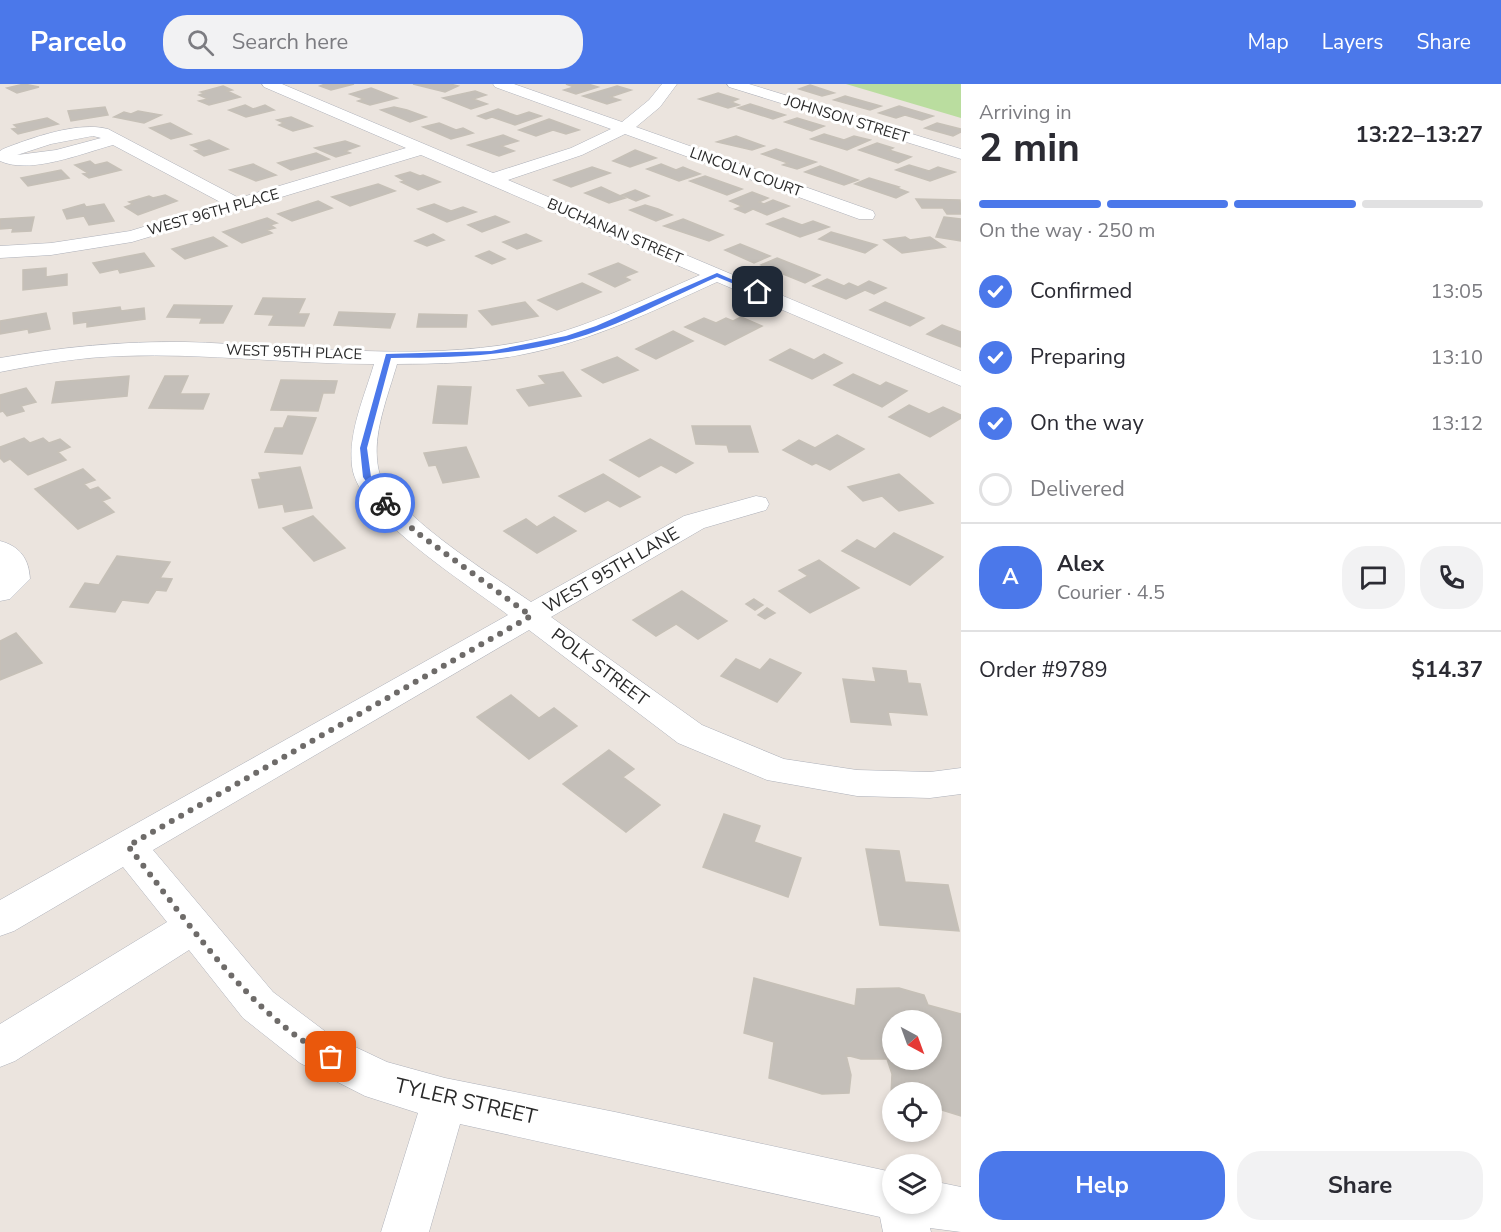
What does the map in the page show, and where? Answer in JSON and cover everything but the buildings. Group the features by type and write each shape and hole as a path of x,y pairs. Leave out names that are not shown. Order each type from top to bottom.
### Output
{"street":[{"name":"BUCHANAN STREET","path":"269,84 961,379"},
{"name":"LINCOLN COURT","path":"500,84 866,215"},
{"path":"492,179 590,146 625,128 654,105 670,84"},
{"name":"JOHNSON STREET","path":"734,84 961,154"},
{"path":"116,139 30,160 10,161 3,156 16,149 88,131 103,132 116,139 238,205"},
{"name":"WEST 96TH PLACE","path":"0,252 51,249 111,240 168,226 422,149"},
{"name":"WEST 95TH PLACE","path":"0,365 60,355 120,349 229,350 388,356 452,356 491,353 568,338 598,328 717,274"},
{"name":"POLK STREET","path":"388,356 363,448 367,477 387,506 416,532 690,734 779,771 857,783 930,785 961,781"},
{"name":"WEST 95TH LANE","path":"0,919 694,522 756,504"},
{"path":"0,550 15,564 15,579 0,592"},
{"name":"TYLER STREET","path":"128,846 258,1005 315,1049 381,1081 444,1099 615,1134 882,1194"},
{"path":"0,1047 192,927"},
{"path":"405,1232 444,1099"},
{"path":"942,1207 961,1211"},
{"path":"904,1214 907,1232"}],"green space":[{"path":"846,84 961,84 961,118"}],"way so far":[{"path":"331,1057 315,1049 258,1005 128,846 531,616 416,532 385,503"}],"route":[{"path":"385,503 367,477 363,448 388,356 452,356 491,353 568,338 598,328 717,274 758,292"}]}
